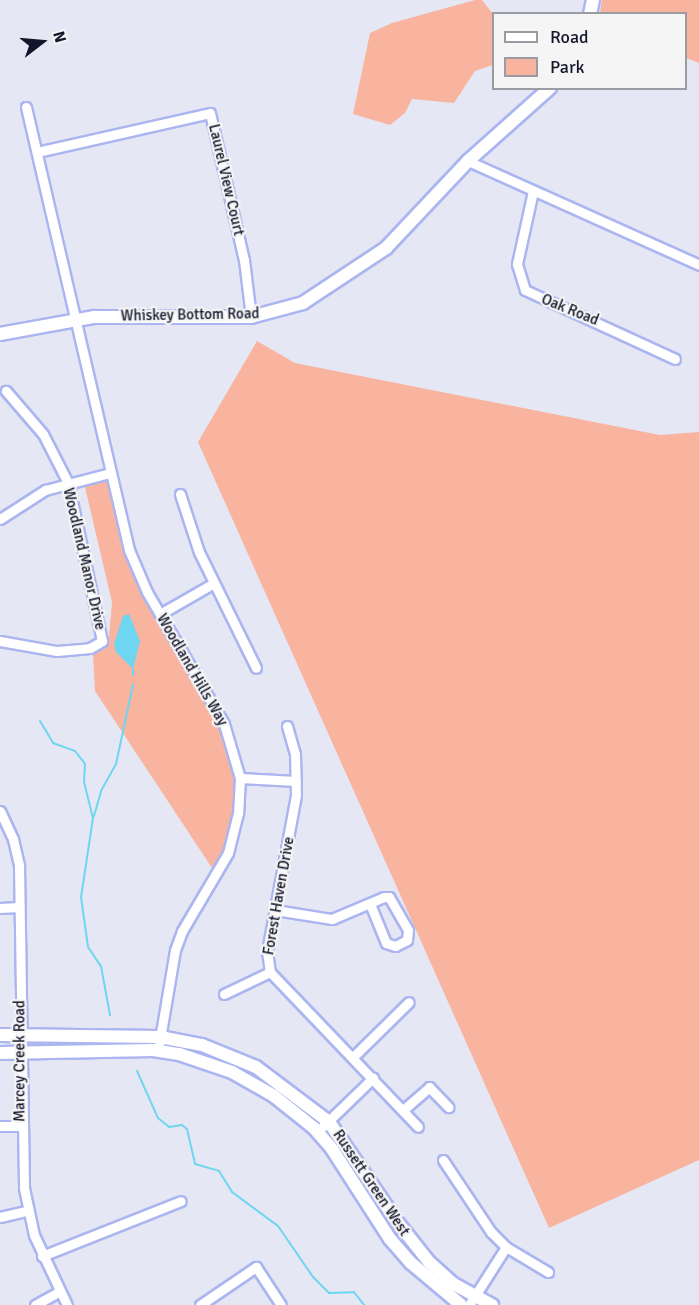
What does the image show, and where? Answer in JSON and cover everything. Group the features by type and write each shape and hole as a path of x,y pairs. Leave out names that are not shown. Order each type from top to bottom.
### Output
{"street":[{"name":"Whiskey Bottom Road","path":"0,334 75,319 251,317 303,303 345,279 398,237 468,161 548,90"},
{"path":"26,107 75,319"},
{"name":"Laurel View Court","path":"37,152 210,113 244,260 251,317"},
{"path":"468,161 699,265"},
{"name":"Oak Road","path":"533,191 517,264 525,290 675,359"},
{"name":"Woodland Hills Way","path":"75,319 129,550 160,614 224,724 240,778 238,813 228,853 182,931 175,950 158,1051"},
{"name":"Woodland Manor Drive","path":"0,641 57,651 90,648 102,641 68,483 43,434 6,391"},
{"path":"2,513 68,483 110,473"},
{"path":"180,494 214,583 256,668"},
{"path":"160,614 214,583"},
{"name":"Forest Haven Drive","path":"287,726 295,754 296,781 267,951 270,972 418,1127"},
{"path":"240,778 296,781"},
{"name":"Marcey Creek Road","path":"0,812 17,852 20,1126 27,1211 42,1256 58,1292 67,1305"},
{"path":"275,910 332,919 384,897 394,899 408,930 407,940 395,946 386,943 370,904"},
{"path":"0,908 19,907"},
{"path":"224,994 270,972"},
{"path":"353,1057 409,1002"},
{"name":"Russett Green West","path":"0,1035 160,1037 202,1045 256,1067 329,1122 414,1245 472,1301 492,1305"},
{"name":"Russett Green West","path":"0,1053 158,1051 232,1072 274,1096 317,1132 390,1239 411,1263 462,1305"},
{"path":"317,1132 373,1078"},
{"path":"403,1110 429,1087 448,1107"},
{"path":"0,1126 20,1126"},
{"path":"443,1160 478,1214 506,1247 548,1272"},
{"path":"42,1256 181,1201"},
{"path":"0,1217 27,1211"},
{"path":"472,1301 506,1247"},
{"path":"200,1305 256,1267 281,1305"},
{"path":"35,1305 58,1292"}],"green space":[{"path":"482,0 492,13 492,65 475,71 454,103 412,99 405,113 390,125 353,114 370,33 392,23"},
{"path":"602,0 699,0 699,63 687,58 687,12 600,12"},
{"path":"257,341 295,363 660,435 699,432 699,1160 549,1228 198,442"},
{"path":"110,473 129,550 215,706 237,760 238,813 216,874 95,691 93,654 102,648 109,636 112,602 83,479"}],"water":[{"path":"129,614 140,641 133,669 116,652 114,644 123,616"}],"waterway":[{"path":"133,669 133,675"},
{"path":"94,816 101,791 116,764 133,685"},
{"path":"40,721 53,743 75,751 85,764 84,782 93,818 81,897 88,947 101,966 110,1015"},
{"path":"137,1071 158,1118 169,1127 182,1125 187,1129 195,1164 219,1171 232,1192 278,1226 313,1277 329,1293 354,1292 364,1305"}]}
